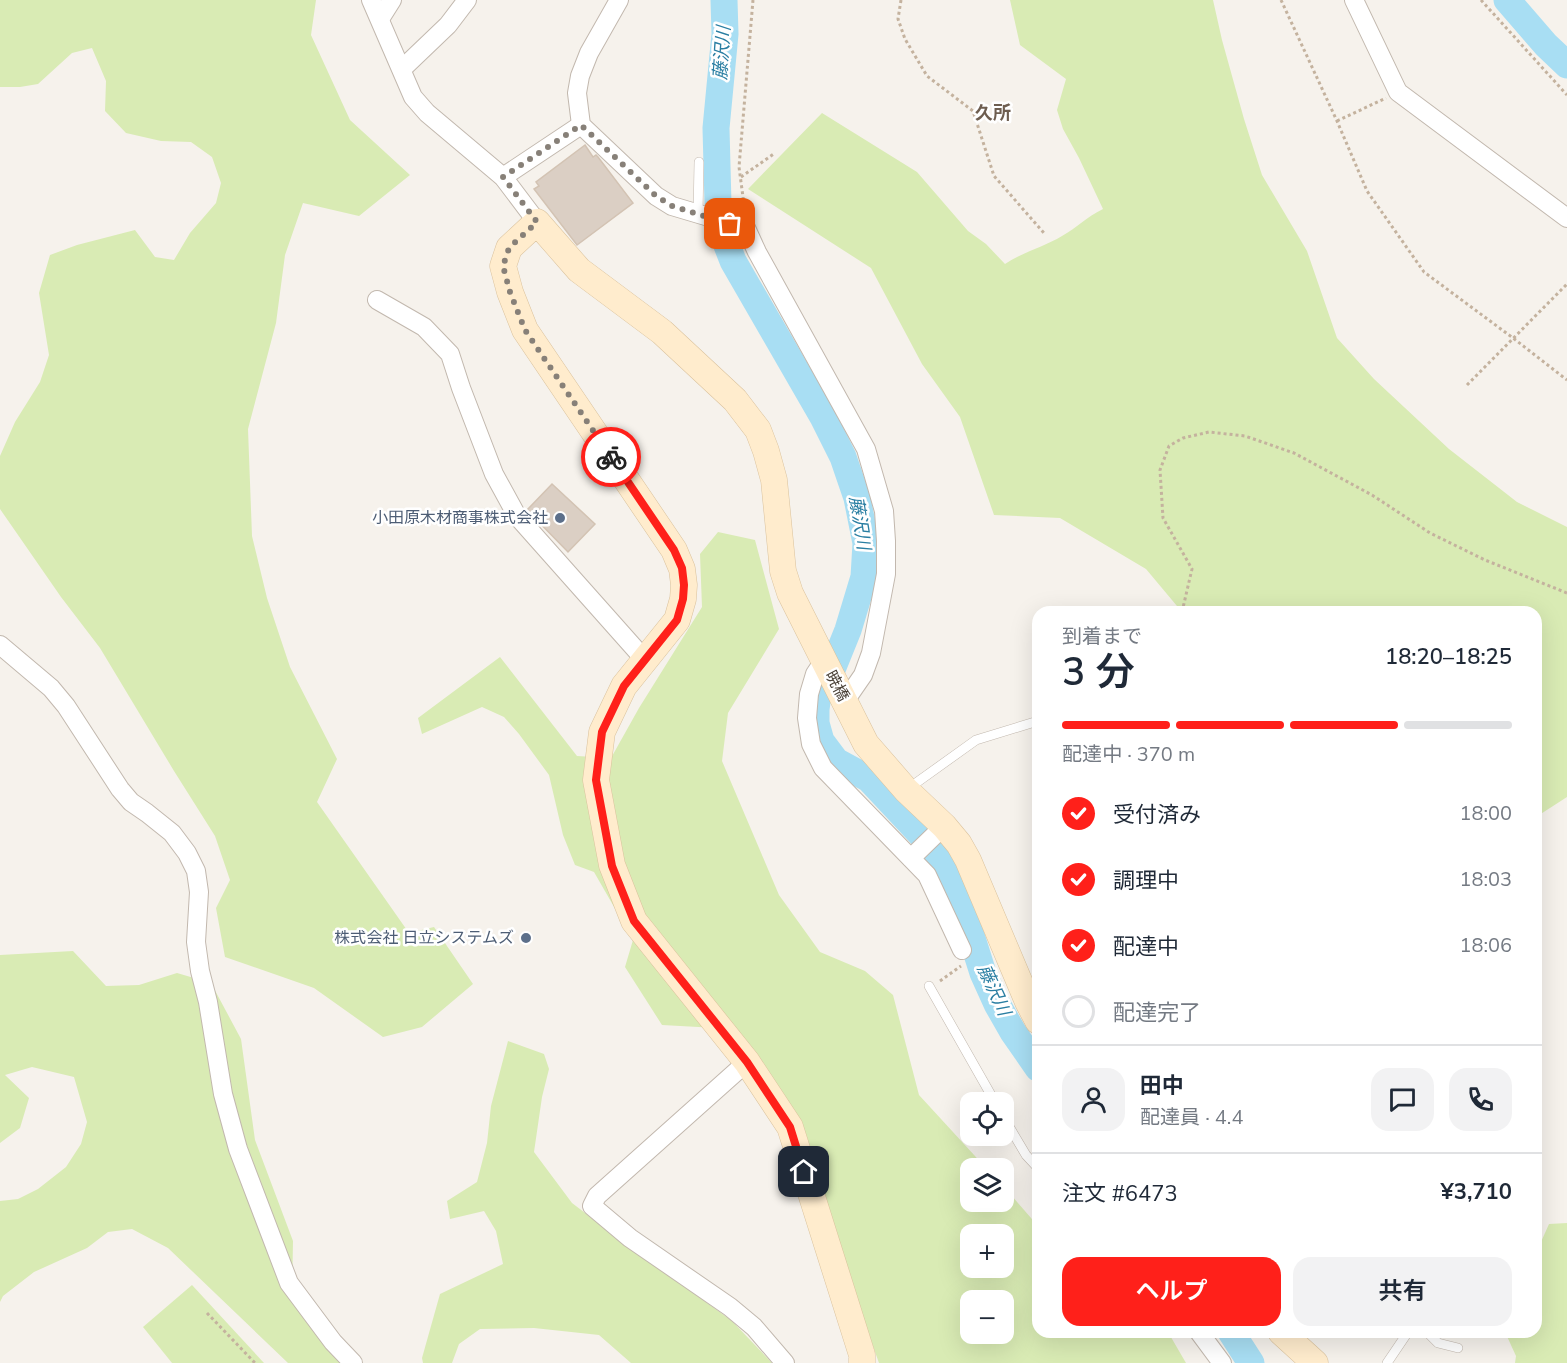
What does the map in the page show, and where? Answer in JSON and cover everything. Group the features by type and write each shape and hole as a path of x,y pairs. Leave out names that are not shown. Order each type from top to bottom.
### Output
{"street":[{"path":"371,0 413,97 427,113 503,177 537,222 509,248 503,266 510,292 525,330 674,550 682,568 683,599 677,620 624,686 602,732 596,780 612,866 634,921 747,1062 790,1127 862,1354 862,1363"},
{"path":"380,19 392,0"},
{"path":"402,69 448,26 467,0"},
{"path":"619,0 589,53 580,76 576,93 581,125 656,196 672,206 747,228 757,252 866,449 884,512 886,574 873,643 863,675 847,705"},
{"path":"1354,0 1398,92 1567,218"},
{"path":"503,177 581,125"},
{"name":"暁橋","path":"537,222 579,270 662,332 735,400 758,430 774,480 783,571 790,593 866,744 940,830 959,844 1032,1010"},
{"path":"377,300 424,327 450,354 494,474 517,516 645,660"},
{"path":"0,645 51,688 66,706 120,789 131,802 172,833 188,853 196,871 199,892 196,942 200,971 208,1002 223,1094 238,1149 289,1283 333,1342 353,1363"},
{"path":"824,662 815,674 809,694 807,718 811,744 823,768 913,856 927,875 962,959"},
{"path":"913,856 940,830"},
{"path":"747,1062 597,1196 592,1206 630,1238 729,1306 754,1327 785,1363"},
{"path":"1203,1338 1222,1363"},
{"path":"1288,1338 1315,1363"}],"lane":[{"path":"698,215 699,162"},
{"path":"906,790 976,740 1032,723"},
{"path":"929,987 989,1092"},
{"path":"1014,1135 1032,1161"},
{"path":"1387,1363 1404,1338"},
{"path":"1433,1338 1438,1343 1458,1348"}],"path":[{"path":"747,228 740,167 753,0"},
{"path":"901,0 898,19 905,39 927,76 973,111 994,176 1044,233"},
{"path":"1281,0 1367,192 1424,272 1567,380"},
{"path":"1481,0 1567,95"},
{"path":"1337,121 1398,92"},
{"path":"741,177 775,153"},
{"path":"1467,386 1567,284"},
{"path":"1183,606 1191,569 1163,518 1160,470 1169,446 1183,438 1209,432 1245,436 1294,453 1372,495 1430,533 1485,560 1567,593"},
{"path":"942,979 962,959"},
{"path":"207,1313 255,1363"}],"green space":[{"path":"0,0 316,0 311,35 350,120 410,175 359,216 303,203 285,255 276,323 248,429 252,536 267,598 290,667 337,759 317,802 409,933 434,927 473,984 422,1027 383,1037 314,988 225,957 216,908 230,880 215,836 100,648 61,597 0,509 0,456 15,422 40,382 49,355 39,293 50,255 77,245 135,230 155,257 174,260 190,233 216,203 221,183 212,157 191,142 161,141 126,133 105,111 106,81 92,48 72,53 38,84 0,87"},
{"path":"1010,0 1213,0 1244,119 1262,175 1307,251 1337,338 1374,379 1449,449 1517,502 1567,527 1567,797 1542,813 1542,606 1177,606 1146,569 1060,518 994,515 960,417 922,364 871,268 748,189 822,113 917,172 968,231 986,244 1005,264 1055,240 1103,209 1063,129 1057,110 1066,79 1020,45"},
{"path":"718,532 755,540 779,629 728,713 722,761 779,895 820,952 865,971 893,995 919,1095 960,1140 960,1146 966,1146 977,1158 960,1158 960,1212 1014,1212 1014,1198 1032,1219 1032,1338 1171,1338 1186,1363 879,1363 788,1108 735,1029 662,1025 625,967 633,940 594,872 575,865 563,835 549,775 504,717 482,707 422,734 418,718 500,657 577,756 611,758 639,708 702,607 700,554"},
{"path":"73,951 106,986 139,985 177,973 211,983 241,1039 255,1140 293,1241 292,1296 350,1363 288,1363 168,1248 132,1229 108,1232 87,1248 34,1272 3,1296 0,1302 0,1201 18,1199 38,1189 66,1167 81,1144 87,1122 74,1077 32,1067 5,1075 29,1098 20,1128 0,1143 0,955"},
{"path":"508,1041 544,1054 549,1069 542,1097 534,1152 572,1203 732,1321 772,1363 631,1363 599,1335 534,1328 480,1329 459,1344 452,1363 423,1363 422,1358 440,1294 503,1264 496,1231 484,1211 450,1219 447,1201 477,1182 487,1143 491,1106"},
{"path":"1567,1223 1567,1363 1515,1363 1516,1356 1508,1338 1542,1338 1542,1240 1549,1224"},
{"path":"192,1285 264,1363 172,1363 143,1327"}],"building":[{"path":"585,145 593,157 596,155 598,157 633,203 577,245 534,189 539,186 536,182"},
{"name":"小田原木材商事株式会社","path":"552,484 595,524 568,552 527,510"}],"waterway":[{"name":"藤沢川","path":"724,0 725,34 716,128 721,230 733,261 823,417 843,457 857,498 866,543 864,577 848,630 829,677 818,695 816,723 821,741 836,761 869,779 929,843 947,877 997,1004 1032,1059"},
{"path":"1507,0 1546,45 1567,65"},
{"name":"藤沢川","path":"1235,1338 1251,1363"}],"way so far":[{"path":"611,457 525,330 510,292 503,266 509,248 537,222 503,177 581,125 656,196 672,206 730,224"}],"place":[{"name":"小田原木材商事株式会社","path":"560,518"},
{"name":"株式会社 日立システムズ","path":"526,938"}],"district":[{"name":"久所","path":"993,113"}],"route":[{"path":"611,457 674,550 682,568 684,585 677,620 624,686 602,732 596,780 612,866 634,921 747,1062 790,1127 804,1172"}]}
